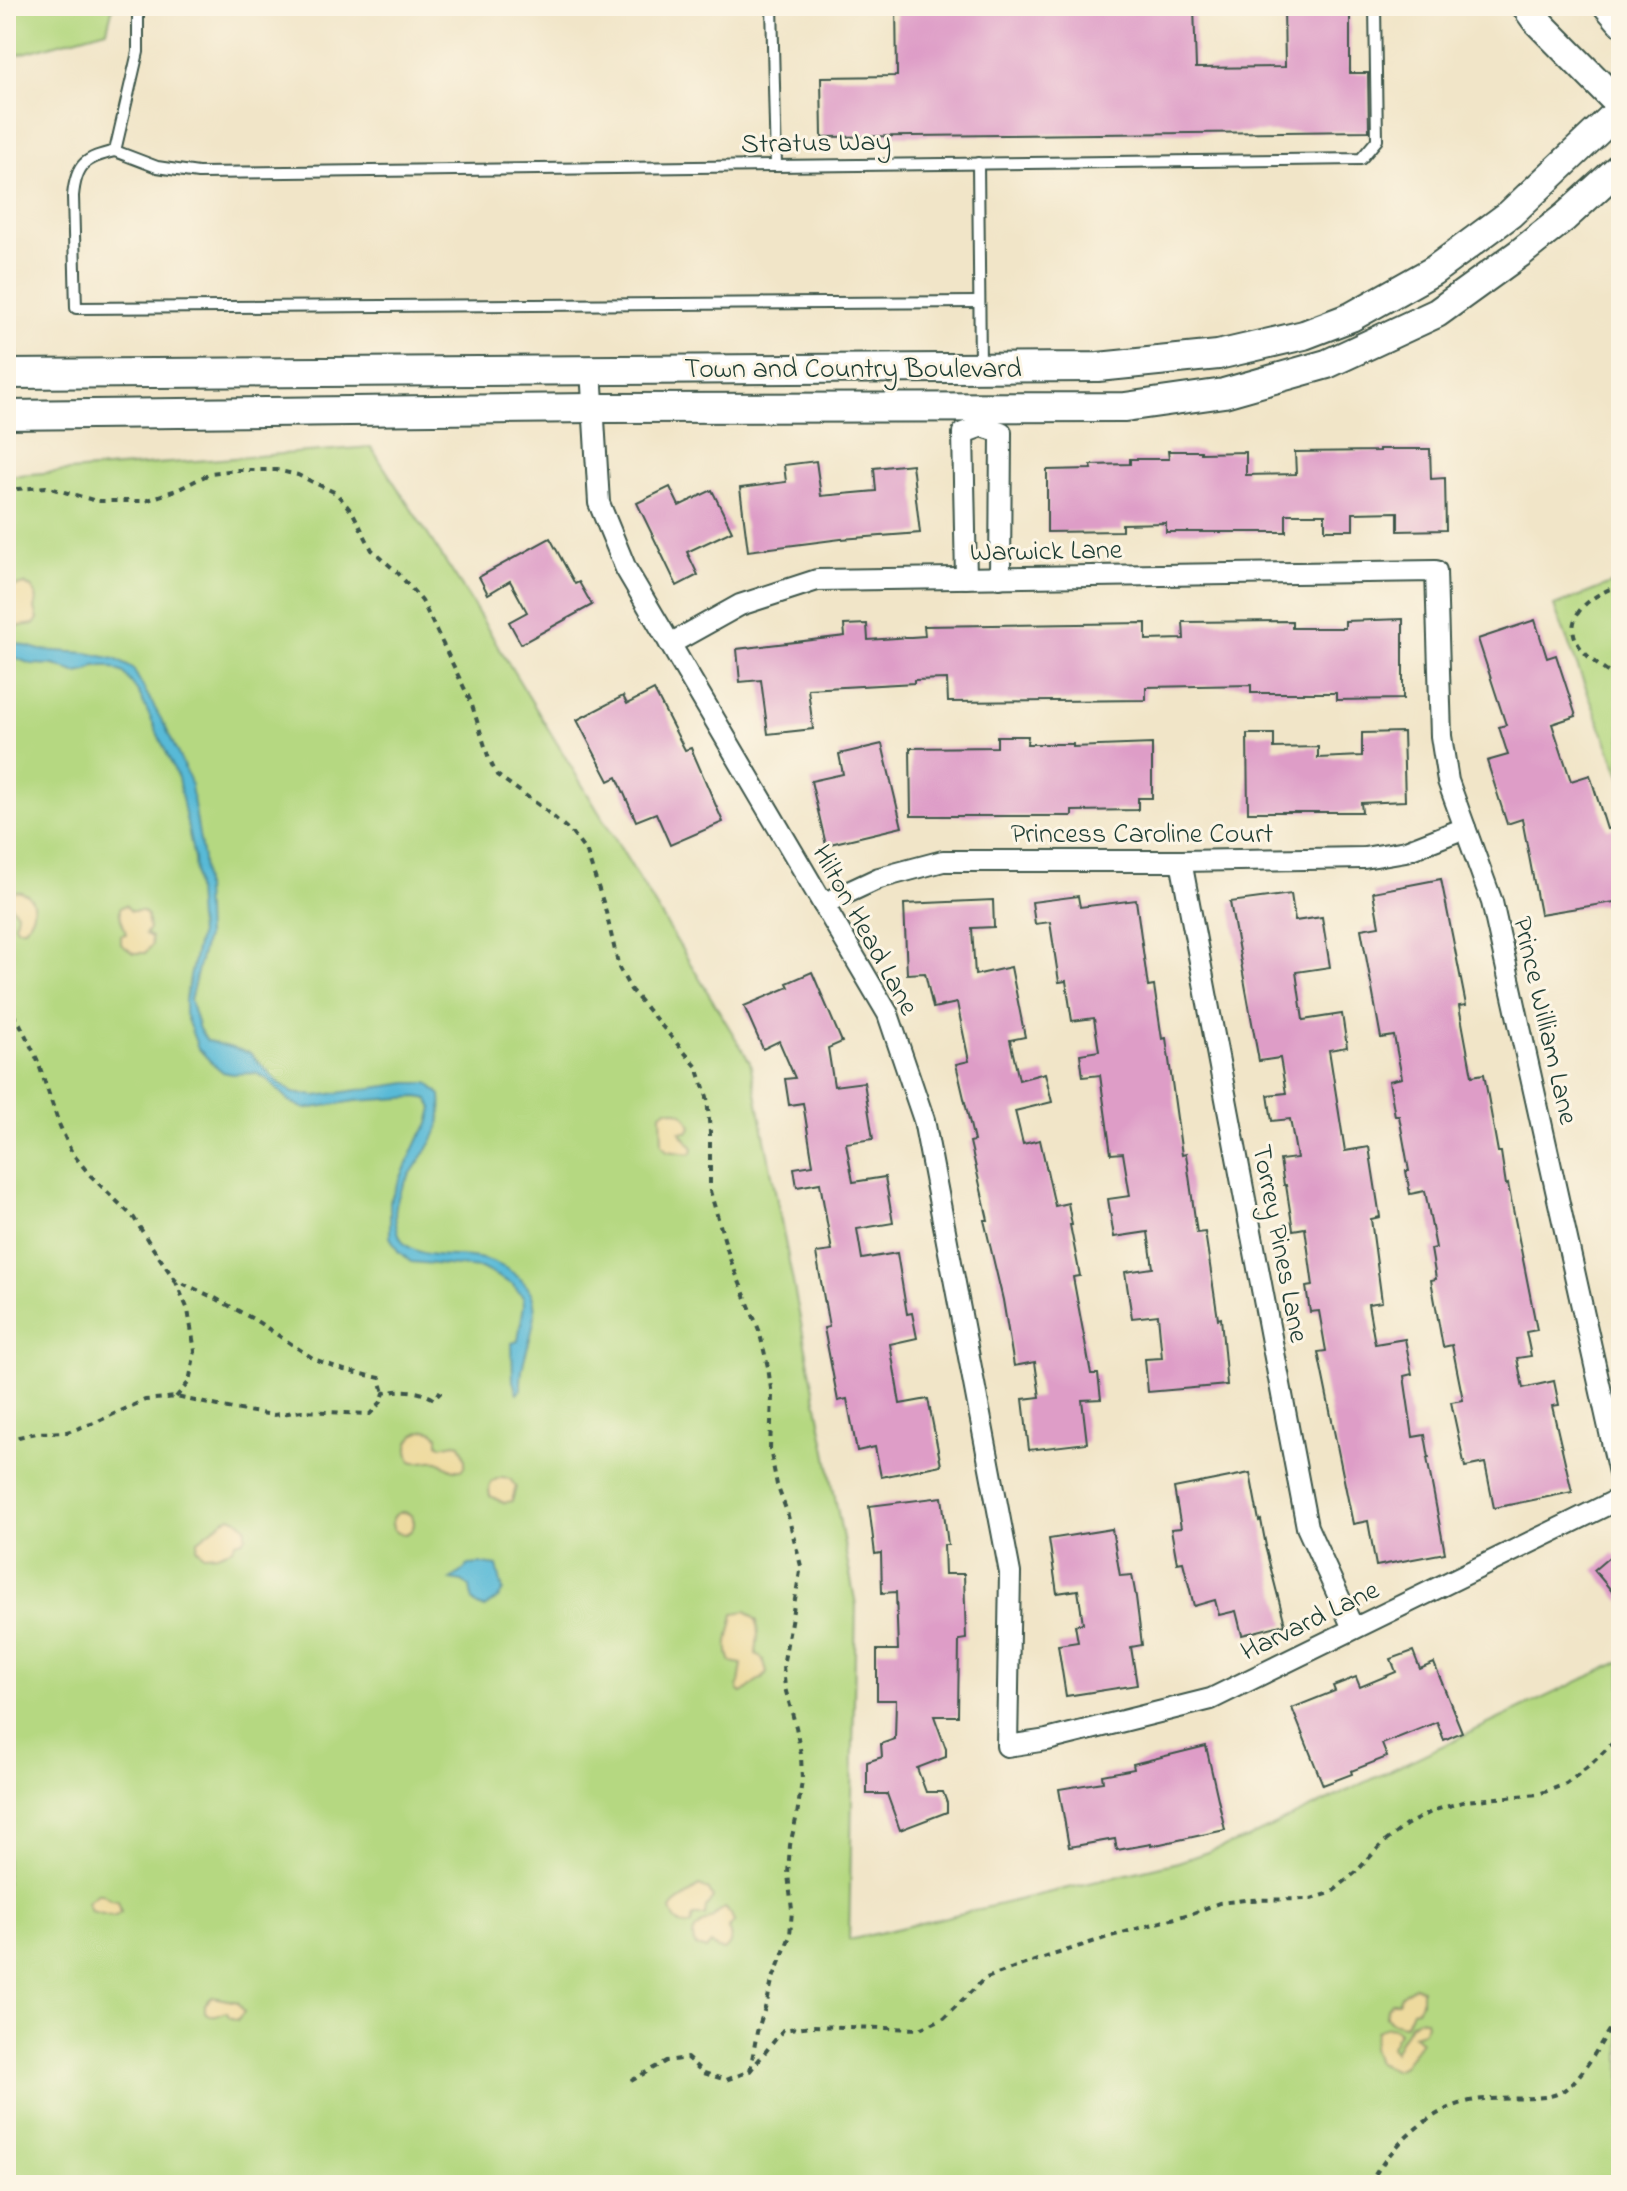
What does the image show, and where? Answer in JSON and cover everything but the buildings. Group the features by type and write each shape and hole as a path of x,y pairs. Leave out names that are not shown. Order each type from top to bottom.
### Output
{"main road":[{"path":"1526,6 1621,108"},
{"path":"1608,6 1621,21"},
{"name":"Town and Country Boulevard","path":"6,374 1098,367 1218,355 1304,335 1351,317 1433,271 1510,214 1621,108"},
{"name":"Town and Country Boulevard","path":"6,415 593,408 982,417 1030,408 1125,407 1224,393 1335,360 1437,313 1520,253 1621,166"},
{"path":"1321,328 1335,360"},
{"path":"1029,366 1030,408"}],"street":[{"name":"Hilton Head Lane","path":"591,369 599,503 626,569 888,1014 924,1120 1010,1573 1007,1746"},
{"path":"966,578 963,433 982,417 1001,432 1000,578"},
{"name":"Warwick Lane","path":"670,644 740,605 817,580 1436,571"},
{"name":"Prince William Lane","path":"1436,571 1441,736 1448,781 1492,902 1621,1482"},
{"name":"Princess Caroline Court","path":"823,904 879,878 943,861 1364,858 1406,851 1465,828"},
{"name":"Torrey Pines Lane","path":"1181,861 1307,1527 1353,1628"},
{"name":"Harvard Lane","path":"1007,1746 1047,1740 1211,1699 1621,1498"}],"lane":[{"path":"138,6 138,52 115,151 93,156 80,168 74,182 76,308 978,302"},
{"path":"772,6 776,165"},
{"name":"Stratus Way","path":"115,151 157,167 198,173 1361,159 1377,140 1375,6"},
{"path":"978,163 980,367"}],"path":[{"path":"6,495 17,489 46,487 97,501 145,501 211,473 236,470 276,470 298,475 336,493 353,513 372,550 398,573 422,601 471,702 497,775 571,832 587,853 605,908 619,968 637,998 697,1067 707,1097 710,1191 730,1259 759,1330 768,1367 772,1396 770,1449 777,1485 801,1566 783,1666 785,1688 801,1754 802,1781 790,1845 790,1936 772,1981 757,2032 750,2071"},
{"path":"1621,585 1586,602 1577,615 1573,631 1588,657 1621,681"},
{"path":"6,1004 37,1059 72,1153 134,1218 175,1280 188,1310 195,1351 189,1382 176,1397"},
{"path":"6,1440 36,1433 67,1432 145,1400 176,1397 274,1415 302,1411 370,1414 381,1402 384,1393 380,1378 314,1359 255,1320 175,1280"},
{"path":"384,1393 395,1390 424,1393 434,1399 440,1393 433,1389"},
{"path":"631,2081 666,2061 687,2058 704,2073 726,2080 750,2071 783,2030 811,2026 920,2029 944,2018 984,1979 1013,1968 1219,1903 1311,1899 1331,1893 1406,1825 1435,1810 1466,1801 1539,1794 1566,1784 1621,1735"},
{"path":"1369,2185 1379,2166 1397,2147 1425,2122 1457,2104 1485,2098 1522,2099 1558,2094 1579,2077 1621,2012"}],"green space":[{"path":"6,6 113,6 107,30 6,58"},
{"path":"6,303 11,311 17,354 6,354"},
{"path":"371,447 469,598 750,1062 856,1605 849,1940 1178,1862 1246,1839 1621,1661 1621,2185 6,2185 6,1264 12,1260 6,1202 6,476"},
{"path":"1621,580 1621,778 1554,606"}],"sand":[{"path":"10,553 15,562 12,587 25,584 35,594 38,619 34,624 14,627 6,622 6,554"},
{"path":"12,891 27,895 33,904 32,916 24,928 17,928 15,924 17,913 8,902"},
{"path":"125,905 131,911 143,911 147,915 149,929 145,934 151,937 152,945 145,953 133,953 121,944 121,935 126,934 120,908"},
{"path":"667,1109 679,1112 687,1119 691,1127 688,1132 680,1132 693,1148 692,1153 667,1151 662,1144 661,1113"},
{"path":"426,1430 438,1436 441,1446 460,1444 464,1468 453,1470 438,1461 411,1461 408,1450 410,1441"},
{"path":"503,1477 510,1479 516,1487 512,1501 504,1503 490,1496 489,1492 491,1483"},
{"path":"403,1512 411,1515 414,1523 411,1531 403,1534 395,1531 392,1523 395,1515"},
{"path":"230,1517 246,1527 246,1536 235,1542 233,1548 204,1555 197,1548 198,1540"},
{"path":"746,1611 757,1621 756,1654 762,1659 767,1672 742,1693 738,1690 742,1664 731,1662 728,1643 734,1613"},
{"path":"699,1886 709,1890 713,1898 705,1916 693,1916 691,1924 683,1925 671,1910"},
{"path":"97,1894 118,1901 121,1912 114,1917 91,1911 87,1902"},
{"path":"725,1908 734,1922 728,1929 731,1938 729,1945 724,1950 711,1944 706,1950 695,1946 695,1930"},
{"path":"1414,1986 1421,1989 1421,2002 1417,2009 1412,2010 1406,2024 1391,2022 1386,2016 1387,2008"},
{"path":"212,1997 238,2002 244,2012 237,2020 229,2017 227,2012 211,2016 205,2012 205,2004"},
{"path":"1418,2019 1426,2020 1427,2024 1423,2031 1413,2034 1421,2041 1402,2067 1394,2070 1377,2063 1372,2048 1376,2031 1388,2027 1399,2032 1391,2046 1394,2052 1410,2024"}],"water":[{"path":"6,640 40,650 87,653 115,659 133,669 166,728 190,780 203,859 206,937 190,1000 199,1029 207,1041 250,1053 293,1093 316,1096 428,1083 441,1095 437,1131 398,1198 395,1210 397,1227 405,1244 418,1251 488,1261 514,1273 527,1286 535,1312 521,1389 517,1393 513,1381 512,1343 518,1341 523,1297 512,1284 481,1268 411,1262 398,1251 390,1237 390,1201 419,1138 429,1124 433,1108 428,1099 355,1101 305,1109 290,1102 267,1079 256,1073 223,1072 198,1048 185,1014 185,1000 199,936 194,859 178,778 139,693 124,673 108,666 95,666 77,673 54,665 6,658"},
{"path":"469,1565 497,1566 503,1591 485,1608 475,1604 470,1587 451,1580"}]}
